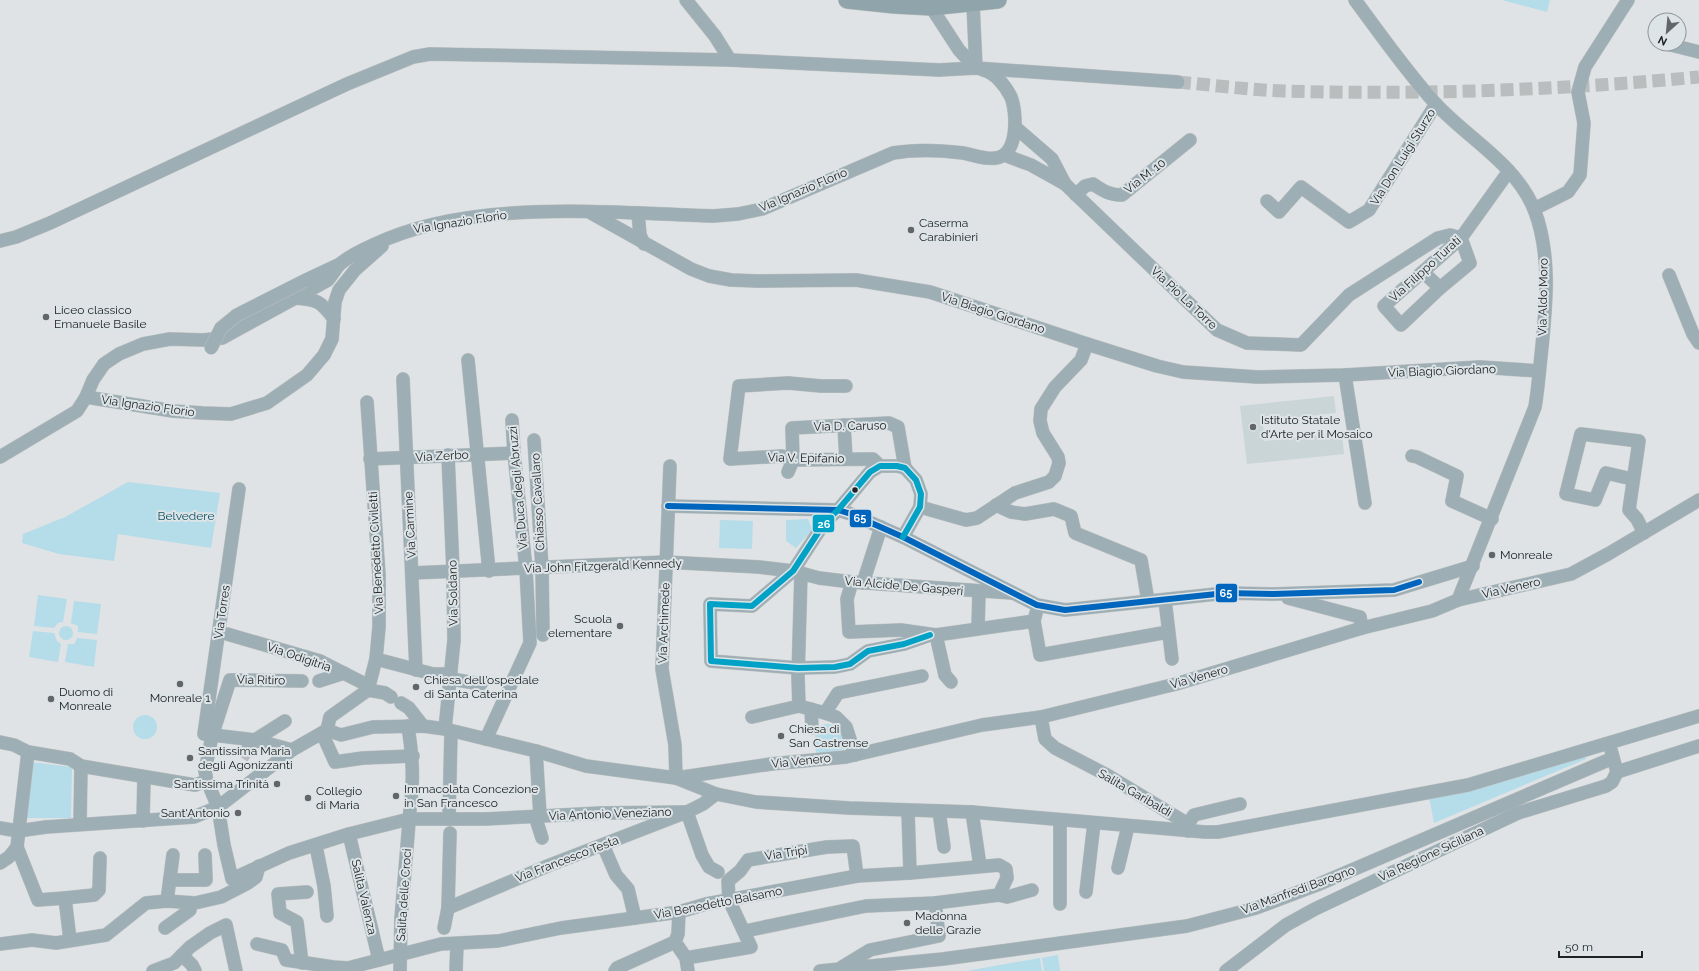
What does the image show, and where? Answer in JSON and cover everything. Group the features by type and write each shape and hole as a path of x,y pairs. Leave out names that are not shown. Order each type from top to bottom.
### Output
{"main road":[{"path":"847,0 931,7 973,4 998,0"}],"street":[{"path":"686,0 715,36 730,60"},
{"name":"Via Aldo Moro","path":"1355,0 1414,78 1436,104 1509,171 1534,209 1542,237 1546,279 1544,321 1538,390 1535,407 1492,519 1458,600"},
{"path":"1534,209 1568,192 1580,175 1584,123 1578,92 1581,79 1585,67 1628,0"},
{"path":"973,4 976,68"},
{"path":"931,7 959,50 976,68 991,72 1003,84 1010,96 1015,127 1012,144 1004,155 1031,165 1065,184"},
{"path":"1687,49 1699,52"},
{"path":"0,241 16,237 50,223 347,84 412,57 430,54 730,60 939,70 976,68 1178,82"},
{"name":"Via Don Luigi Sturzo","path":"1267,201 1279,212 1301,187 1349,222 1369,210 1436,104"},
{"path":"1015,127 1052,159 1065,184"},
{"name":"Via M. 10","path":"1076,195 1085,186 1093,184 1103,191 1114,195 1122,194 1190,140"},
{"name":"Via Ignazio Florio","path":"394,235 354,270 338,290 335,302 332,339 324,355 307,375 267,404 231,414 173,411 86,398 93,380 104,364 120,354 143,344 170,340 203,340 222,338 328,280 340,264 364,249 394,235 418,227 492,214 550,211 713,216 738,214 762,209 886,156 909,150 940,150 986,158 997,158 1004,155"},
{"name":"Via Filippo Turati","path":"1440,288 1401,325 1384,306 1461,238 1509,171"},
{"name":"Via Pio La Torre","path":"1065,184 1217,330 1247,343 1301,345 1349,295 1438,238 1450,235 1461,238"},
{"name":"Via Biagio Giordano","path":"589,212 690,270 709,276 730,280 750,281 856,280 930,292 1157,366 1190,373 1257,377 1345,375 1480,367 1539,371"},
{"path":"638,213 640,235 644,244"},
{"path":"1423,272 1440,288 1470,263 1461,238"},
{"path":"211,348 221,328 237,315 340,264"},
{"path":"1669,275 1693,334 1699,343"},
{"path":"294,298 311,299 323,304 334,319"},
{"path":"920,507 966,520 977,518 1015,493 1049,482 1058,470 1058,457 1043,433 1040,421 1041,409 1055,387 1081,360 1087,344"},
{"path":"468,360 489,571"},
{"path":"1345,375 1365,503"},
{"name":"Via Carmine","path":"403,379 416,670"},
{"name":"Via V. Epifanio","path":"846,386 820,386 788,383 739,386 730,459 782,456 790,466 846,459 872,459 880,466 897,466 905,468"},
{"path":"0,457 78,411 86,398"},
{"name":"Via Benedetto Civiletti","path":"367,402 379,574 379,627 376,659 369,688"},
{"name":"Via Duca degli Abruzzi","path":"486,739 530,643 526,569 512,420"},
{"name":"Via D. Caruso","path":"790,466 792,428 889,423 898,427 905,468"},
{"path":"844,425 846,459"},
{"path":"1632,479 1606,473 1595,500 1566,494 1581,434 1639,441 1629,510 1637,519 1644,533"},
{"name":"Chiasso Cavallaro","path":"534,440 542,568 543,635"},
{"name":"Via Zerbo","path":"370,459 514,453"},
{"name":"Via Soldano","path":"448,455 454,571 454,640 448,730 449,819"},
{"path":"1412,456 1457,476 1452,501 1492,519"},
{"name":"Via Archimede","path":"670,466 665,562 662,669 675,745 676,778"},
{"path":"880,466 870,472 838,510 825,522 797,572 752,606 710,599 711,661 741,662 798,668 835,667 850,664 868,651 904,644 933,635 1034,621"},
{"path":"903,537 920,507 921,494 916,480 905,468"},
{"name":"Via Torres","path":"208,735 239,489"},
{"name":"Via Venero","path":"676,778 855,755 982,725 1041,716 1176,684 1362,628 1432,611 1458,600 1572,574 1698,502"},
{"path":"996,505 1011,512 1025,514 1054,509 1071,516 1075,533 1141,560 1148,602"},
{"path":"668,506 838,510 851,514 903,537 1037,605 1065,610 1226,593 1274,594 1394,590 1473,566"},
{"path":"881,527 858,583 847,599 849,632 901,630 933,635"},
{"name":"Via John Fitzgerald Kennedy","path":"412,573 489,571 665,562 759,567 797,572"},
{"path":"797,572 798,668 805,708 812,728"},
{"name":"Via Alcide De Gasperi","path":"797,572 819,578 858,583 979,592 1016,593"},
{"path":"978,628 979,592"},
{"path":"1274,594 1360,617 1362,628"},
{"path":"1165,600 1172,659"},
{"path":"1037,605 1034,621 1040,655 1168,632"},
{"name":"Via Odigitria","path":"227,634 320,661 369,688 385,692 409,708 422,726"},
{"path":"933,635 945,675 951,682"},
{"path":"376,659 416,670 451,676 481,684"},
{"path":"319,681 344,673"},
{"path":"825,712 838,693 922,676"},
{"name":"Via Ritiro","path":"208,735 230,680 302,681"},
{"path":"369,688 330,717 324,732 335,762 363,758 413,756"},
{"path":"752,717 805,708 825,712 836,717 846,727 855,755"},
{"name":"Salita Garibaldi","path":"1041,716 1045,739 1055,748 1107,775 1188,828"},
{"path":"0,828 18,831 80,824 194,817 218,807 292,750 324,732 341,734 373,727 422,726 448,730 536,751 586,766 676,778 716,794 756,802 908,811 972,812 1128,826 1188,828 1218,832 1468,785 1699,716"},
{"path":"252,745 285,721"},
{"name":"Salita delle Croci","path":"400,971 413,783 413,756 408,726"},
{"path":"218,807 207,781 205,771 208,735 252,745 292,750"},
{"path":"0,742 14,745 28,752 70,759 81,766 195,785 207,781"},
{"path":"1609,742 1617,772 1699,746"},
{"path":"536,751 538,816 542,838"},
{"path":"28,752 17,847 38,900 94,896 99,890 100,858"},
{"name":"Via Manfredi Barogno","path":"820,971 943,959 1187,926 1249,910 1317,885 1613,758"},
{"path":"80,824 81,766"},
{"path":"714,772 716,794"},
{"name":"Via Regione Siciliana","path":"1226,971 1286,925 1315,908 1518,813 1606,786 1612,782 1617,772"},
{"path":"143,821 144,777"},
{"name":"Via Francesco Testa","path":"448,908 545,866 687,812 703,804 716,794"},
{"path":"1188,828 1194,815 1240,804"},
{"name":"Via Antonio Veneziano","path":"218,807 224,845 232,879 289,853 316,846 410,810 449,819 485,819 601,813 687,812"},
{"path":"908,811 910,873"},
{"path":"939,811 944,847"},
{"path":"687,812 702,855 710,867 718,872"},
{"path":"972,812 980,866"},
{"path":"1060,820 1060,904"},
{"path":"1086,892 1094,823"},
{"path":"1118,868 1128,826"},
{"path":"444,928 448,908 450,833"},
{"name":"Salita Valenza","path":"349,834 379,960"},
{"path":"603,845 616,876 628,889 635,918"},
{"path":"316,846 324,886 327,916"},
{"name":"Via Tripi","path":"729,900 728,882 740,871 748,860 819,848 853,846 857,876"},
{"path":"0,863 17,847"},
{"path":"167,901 173,855"},
{"path":"170,880 206,880 205,856"},
{"name":"Via Benedetto Balsamo","path":"349,969 441,944 498,941 561,928 679,912 706,904 857,876 910,873 999,864 1006,869 1007,878 999,895"},
{"path":"0,944 32,940 56,943 106,935 146,903 167,901 195,903 221,897 248,884 256,877 259,866"},
{"path":"745,931 866,906 935,903 999,895 1006,897 1032,890"},
{"path":"302,963 297,922 280,913 278,894 307,892"},
{"path":"65,898 70,940"},
{"path":"686,958 751,947 745,931 729,900"},
{"path":"165,928 190,910 190,903"},
{"path":"840,968 870,950 940,936 935,903"},
{"path":"679,912 676,945 686,958 688,971"},
{"path":"153,971 174,963 190,947 210,933 226,925 236,971"},
{"path":"257,944 282,950 286,960 349,969"},
{"path":"456,971 457,944"},
{"path":"615,971 617,968 676,945"},
{"path":"182,955 192,965 195,971"}],"shaded area":[{"name":"Istituto Statale d'Arte per il Mosaico","path":"1334,396 1336,413 1263,421 1264,441 1342,433 1344,454 1247,464 1240,406"}],"green space":[{"path":"1502,0 1550,0 1547,12"},
{"name":"Belvedere","path":"128,482 220,493 211,548 118,534 114,561 59,554 22,543 23,534 65,517"},
{"path":"808,519 812,530 796,548 786,541 786,520"},
{"path":"720,520 753,521 752,549 719,548"},
{"path":"38,595 67,599 63,622 58,623 54,628 34,626"},
{"path":"74,601 101,604 97,634 78,632 78,626 71,623"},
{"path":"63,626 69,626 73,630 73,636 69,640 63,640 59,636 59,630"},
{"path":"33,631 54,633 57,641 61,644 58,662 29,657"},
{"path":"77,638 97,640 94,667 65,662 68,644 74,644"},
{"path":"145,715 150,716 156,722 156,732 150,738 145,739 140,738 134,732 133,727 134,722 140,716"},
{"path":"826,724 837,725 843,733 846,749 816,754 815,734 819,726"},
{"path":"1585,755 1586,759 1434,823 1429,797 1506,781"},
{"path":"30,762 72,767 71,818 23,818"},
{"path":"1058,955 1060,971 1044,971 1042,958"},
{"path":"1040,958 1042,971 966,971"}],"tunnel":[{"path":"1178,82 1244,89 1336,92 1440,92 1595,85 1699,77"},
{"path":"242,758 248,749"}],"transit line":[{"name":"26","path":"903,537 920,507 921,494 916,480 905,468 897,466 880,466 870,472 838,510 825,522 793,571 752,606 710,604 711,661 798,668 835,667 850,664 868,651 904,644 930,635"},
{"name":"65","path":"668,506 838,510 851,514 903,537 1037,605 1065,610 1226,593 1274,594 1394,590 1419,582"}],"place":[{"name":"Caserma Carabinieri","path":"911,230"},
{"name":"Liceo classico Emanuele Basile","path":"46,317"},
{"name":"Istituto Statale d'Arte per il Mosaico","path":"1253,427"},
{"name":"Monreale","path":"1492,555"},
{"name":"Scuola elementare","path":"620,626"},
{"name":"Monreale 1","path":"180,684"},
{"name":"Chiesa dell'ospedale di Santa Caterina","path":"416,687"},
{"name":"Duomo di Monreale","path":"51,699"},
{"name":"Chiesa di San Castrense","path":"781,736"},
{"name":"Santissima Maria degli Agonizzanti","path":"190,758"},
{"name":"Santissima Trinità","path":"277,784"},
{"name":"Immacolata Concezione in San Francesco","path":"396,796"},
{"name":"Collegio di Maria","path":"308,798"},
{"name":"Sant'Antonio","path":"238,813"},
{"name":"Madonna delle Grazie","path":"907,923"}]}
